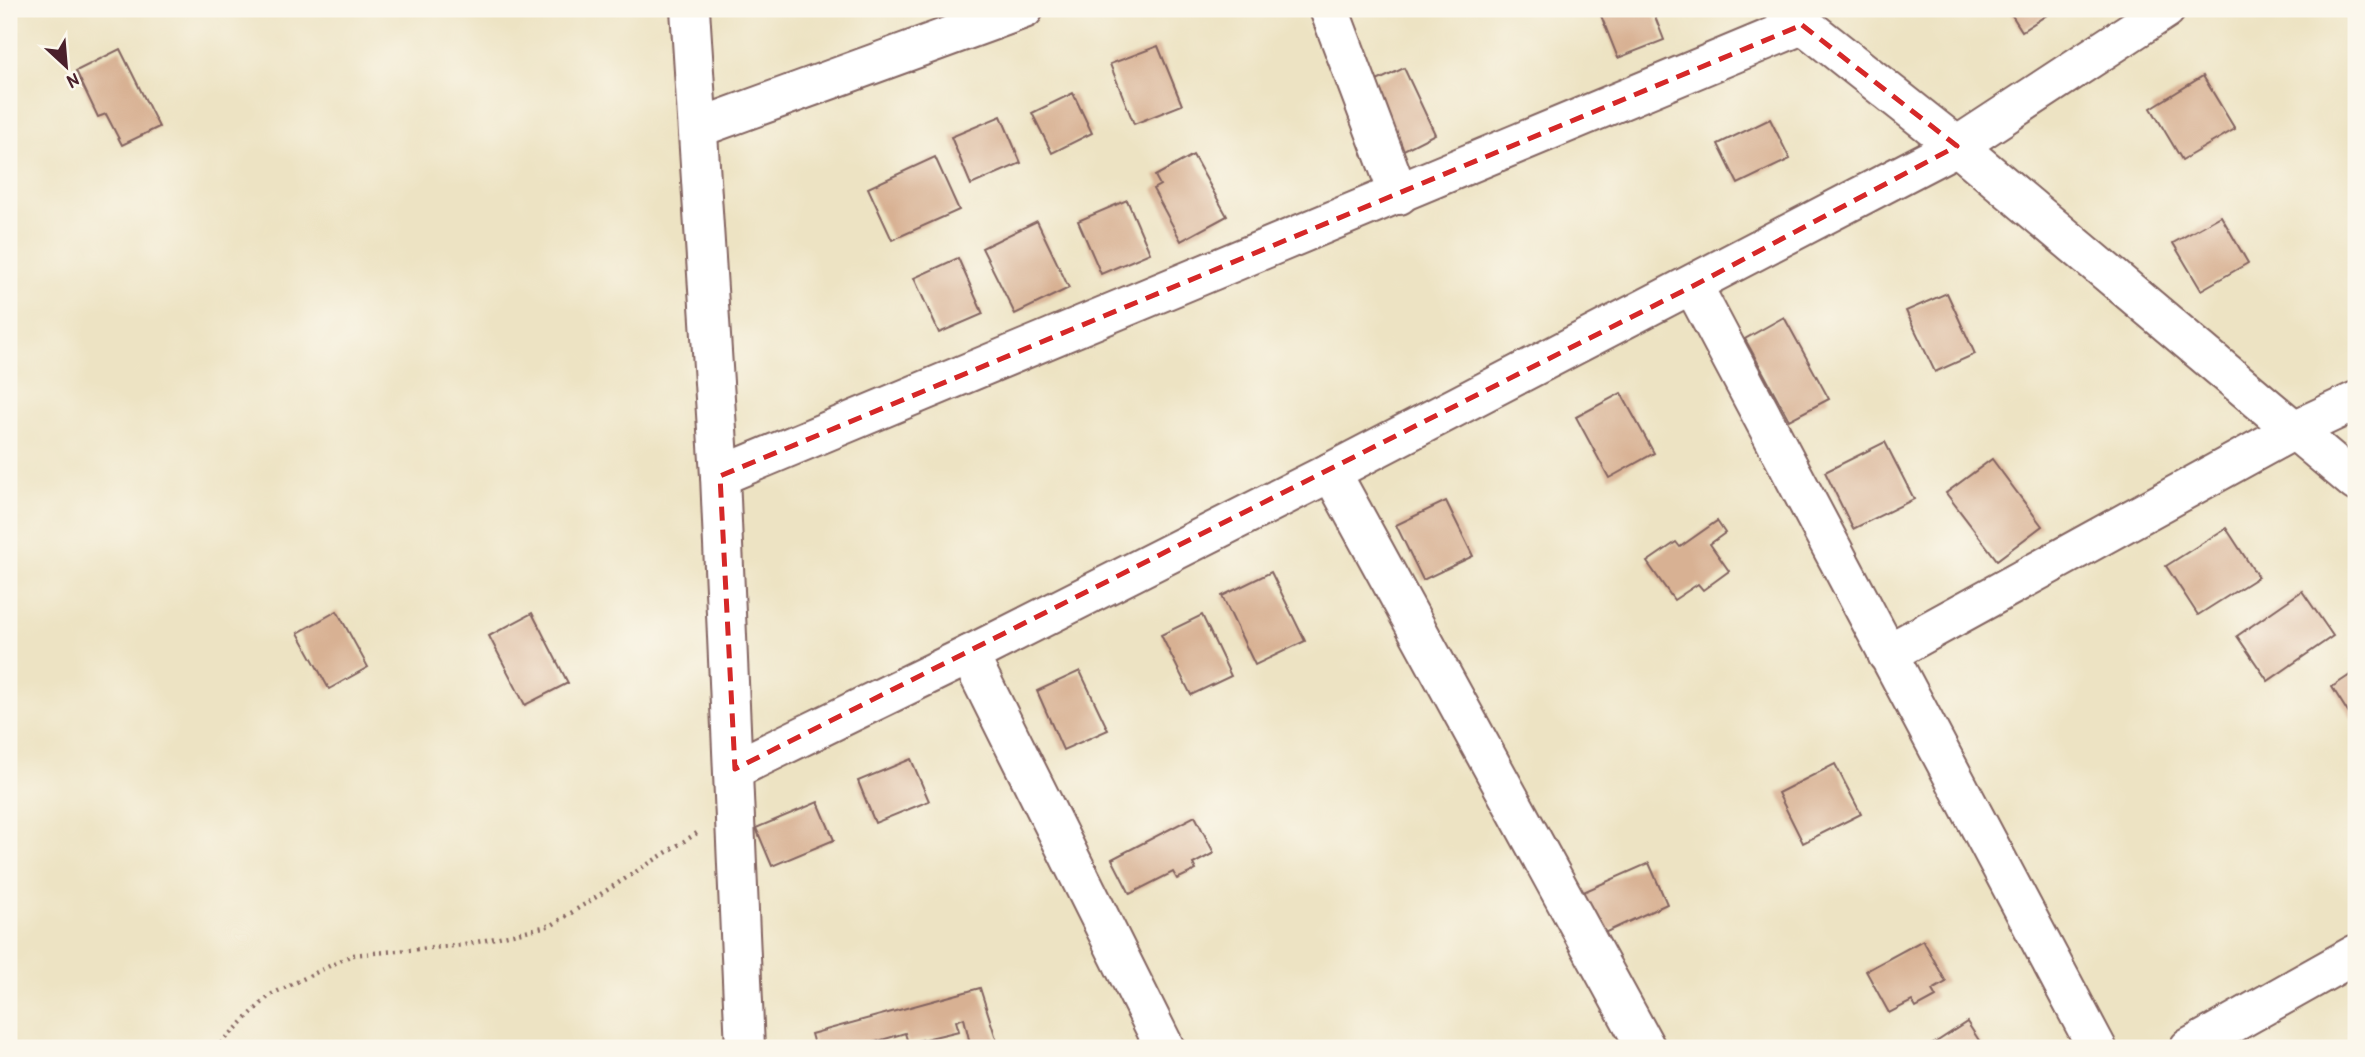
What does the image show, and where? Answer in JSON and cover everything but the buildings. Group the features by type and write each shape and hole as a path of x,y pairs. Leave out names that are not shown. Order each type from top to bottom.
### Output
{"street":[{"path":"690,9 720,476 735,769 745,1048"},
{"path":"698,128 1024,9"},
{"path":"1329,9 1399,195"},
{"path":"735,769 969,655 1331,472 1693,286 1957,146 2166,9"},
{"path":"720,476 1399,195 1793,17 1957,146 2292,431 2356,482"},
{"path":"1693,286 2097,1048"},
{"path":"1887,654 2292,431 2356,401"},
{"path":"1331,472 1646,1048"},
{"path":"969,655 1165,1048"},
{"path":"2189,1048 2356,954"}],"path":[{"path":"216,1048 270,995 352,955 464,945 552,925 736,808"}],"highlighted area":[{"path":"1802,25 1957,146 1693,286 735,769 720,476"}]}
